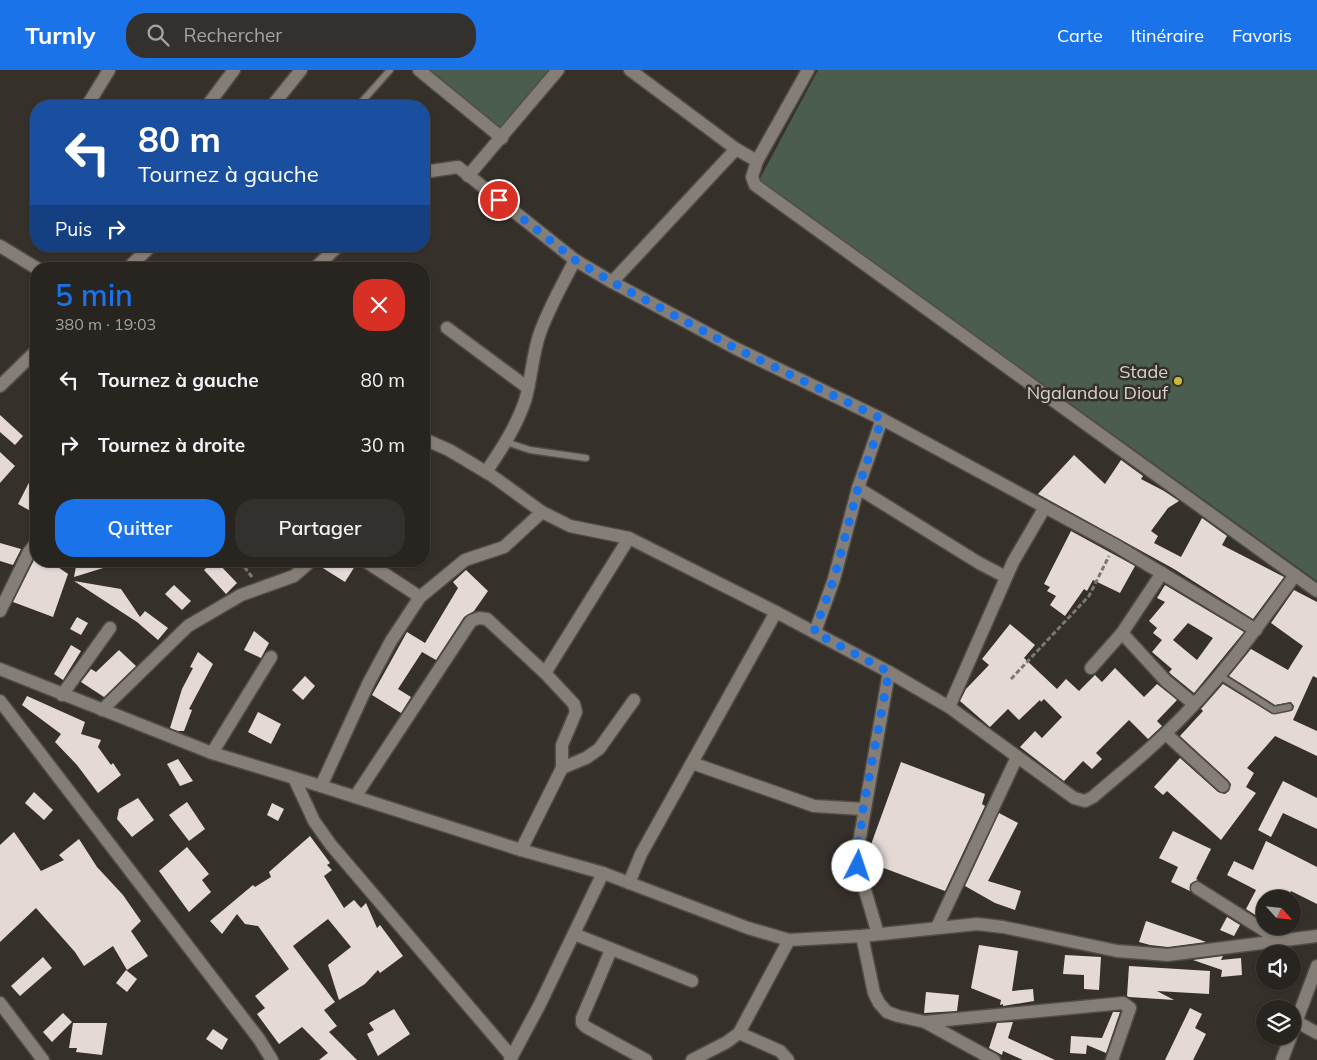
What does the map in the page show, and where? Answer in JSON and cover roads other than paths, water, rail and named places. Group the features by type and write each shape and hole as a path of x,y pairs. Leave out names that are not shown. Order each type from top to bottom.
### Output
{"street":[{"path":"212,100 234,70"},
{"path":"277,100 301,70"},
{"path":"419,70 502,138"},
{"path":"468,176 558,70"},
{"path":"630,70 736,149 757,161"},
{"path":"807,70 757,161 752,177 755,185 1317,591"},
{"path":"90,100 102,72"},
{"path":"612,282 736,149"},
{"path":"430,171 458,168 575,260 612,282 735,348 882,419 1045,507 1115,545 1256,630"},
{"path":"0,246 30,264"},
{"path":"135,262 146,252"},
{"path":"321,262 332,252"},
{"path":"486,472 506,442 522,410 528,388 533,355 541,330 575,260"},
{"path":"447,328 528,388"},
{"path":"0,386 30,357"},
{"path":"814,632 834,579 858,488 882,419"},
{"path":"430,441 486,472 542,512 570,526 629,538 776,612 889,672 950,707 1074,798 1085,801 1166,734 1194,704 1220,676 1295,575"},
{"path":"858,488 979,564 1006,577"},
{"path":"950,707 1018,551 1045,507"},
{"path":"321,786 368,682 391,641 420,597 471,556 504,546 542,512"},
{"path":"545,673 629,538"},
{"path":"0,611 30,551"},
{"path":"102,710 188,626 215,609 260,587 294,576 304,567"},
{"path":"374,567 420,597"},
{"path":"1091,668 1122,633 1162,573"},
{"path":"629,882 641,854 776,612"},
{"path":"354,797 471,621 479,618 487,619 545,673 574,704 576,712 562,744 562,768 521,850"},
{"path":"62,695 110,628"},
{"path":"1122,633 1166,680 1194,704"},
{"path":"212,753 271,658"},
{"path":"0,669 212,753 629,882 748,928 789,940 862,936 937,926 977,924 1003,927 1084,946 1153,955 1203,952 1317,936"},
{"path":"878,934 856,860 863,827 863,809 889,672"},
{"path":"562,768 586,758 599,749 634,700"},
{"path":"0,701 259,1038 272,1060"},
{"path":"1166,734 1223,786"},
{"path":"937,926 1017,758"},
{"path":"692,763 814,806 863,809"},
{"path":"294,778 314,821 331,845 511,1058 574,934 602,874"},
{"path":"1197,888 1281,941"},
{"path":"574,934 692,981"},
{"path":"862,936 874,993 878,1003 887,1012 924,1022 992,1060"},
{"path":"692,1060 727,1042 739,1033 789,940"},
{"path":"611,950 582,1018 582,1023 630,1056 646,1060"},
{"path":"1301,1009 1317,966"},
{"path":"0,1003 44,1060"},
{"path":"924,1022 1123,1003 1130,1008 1112,1060"},
{"path":"1301,1031 1317,1032"},
{"path":"739,1033 780,1051 788,1060"},
{"path":"1282,1060 1288,1045"}],"lane":[{"path":"363,100 390,70"},
{"path":"506,442 530,450 586,458"},
{"path":"1220,676 1274,710 1289,708"}],"place":[{"name":"Stade Ngalandou Diouf","path":"1178,381"}]}
